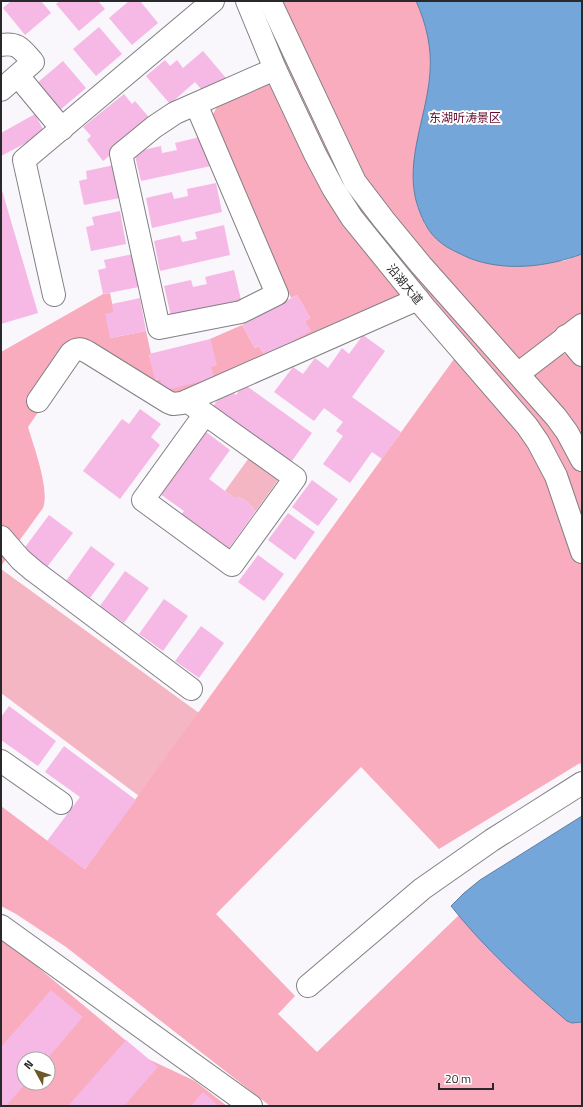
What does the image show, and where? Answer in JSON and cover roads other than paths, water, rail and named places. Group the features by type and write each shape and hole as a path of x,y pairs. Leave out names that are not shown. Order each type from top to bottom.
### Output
{"street":[{"path":"54,295 24,160 213,1"},
{"name":"沿湖大道","path":"247,1 275,69 315,154 333,188 352,218 418,299 517,414 538,442 556,476 582,552"},
{"path":"270,1 355,182 421,265 519,373 556,417 567,432 582,460"},
{"path":"1,45 16,45 33,62 1,90"},
{"path":"196,104 277,294 241,312 159,328 121,154 159,123 175,113 275,69"},
{"path":"18,76 62,129"},
{"path":"38,401 71,353 78,349 89,353 168,402 177,404 187,401 418,299"},
{"path":"519,373 574,330 582,355"},
{"path":"187,401 295,478 232,565 143,500 205,414"},
{"path":"1,537 21,560 34,571 191,689"},
{"path":"1,761 61,803"},
{"path":"308,986 422,889 492,840 582,783"},
{"path":"1,926 251,1106"}],"water":[{"path":"416,1 582,1 582,254 540,265 497,265 469,258 446,247 429,230 421,215 415,197 413,180 416,144 428,90 430,72 428,36"},
{"path":"582,816 582,1022 572,1023 567,1021 506,966 477,937 451,906 480,880"}],"park label":[{"name":"东湖听涛景区","path":"465,117"}]}
